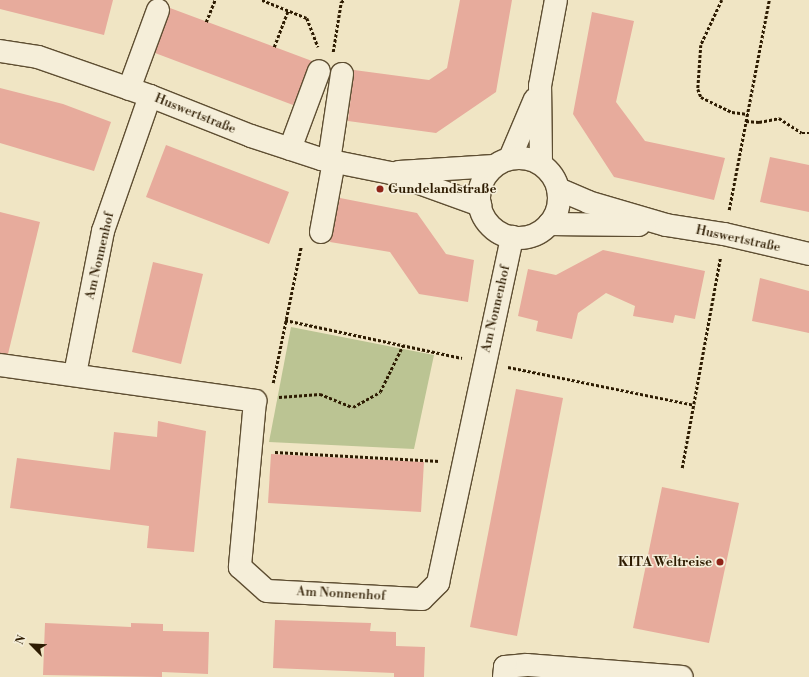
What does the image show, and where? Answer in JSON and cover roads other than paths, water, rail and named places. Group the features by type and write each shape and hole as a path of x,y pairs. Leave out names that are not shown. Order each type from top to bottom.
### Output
{"street":[{"path":"541,164 540,86 556,0"},
{"path":"129,89 158,10"},
{"name":"Huswertstraße","path":"0,51 38,57 150,96 290,149 332,161 391,173 480,205"},
{"path":"290,149 319,61"},
{"path":"321,232 332,161 342,74"},
{"path":"502,162 532,160 541,164 549,172 558,189 558,207 549,224 536,234 512,237 491,226 480,205 481,186 502,162 540,86"},
{"name":"Am Nonnenhof","path":"150,96 103,231 75,374 262,398 250,450 240,568 267,591 422,598 438,584 512,237"},
{"name":"Huswertstraße","path":"391,173 502,162"},
{"name":"Huswertstraße","path":"558,189 588,202 666,225 724,234 809,254"},
{"name":"Huswertstraße","path":"549,224 666,225"},
{"path":"0,365 75,374"},
{"path":"504,677 505,667 527,665 682,677"}],"place":[{"name":"Gundelandstraße","path":"380,189"},
{"name":"KITA Weltreise","path":"720,562"}]}
